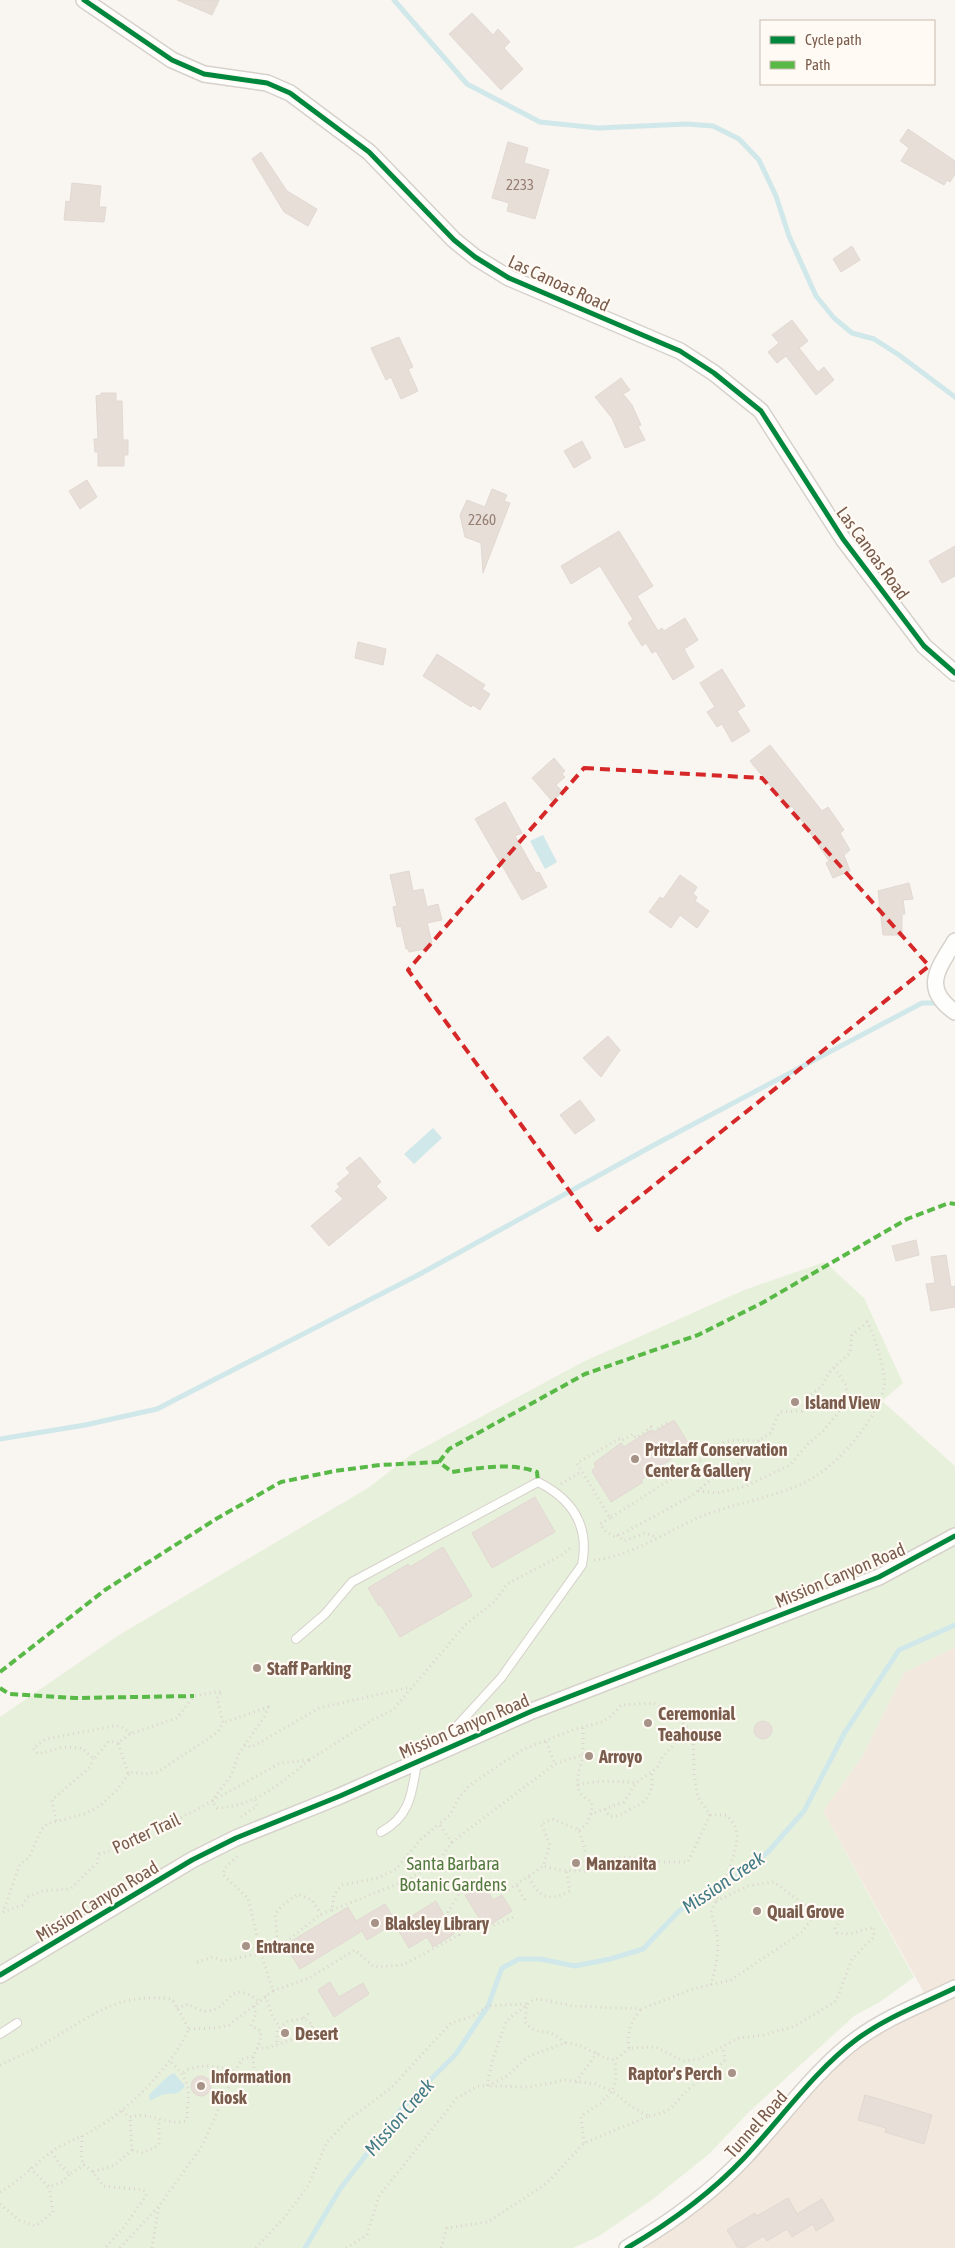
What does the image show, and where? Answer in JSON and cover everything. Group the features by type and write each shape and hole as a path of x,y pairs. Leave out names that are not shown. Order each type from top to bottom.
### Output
{"street":[{"name":"Las Canoas Road","path":"84,0 172,60 204,74 268,83 290,93 369,152 454,240 475,258 509,278 680,351 714,373 761,410 842,539 924,646 955,673"},
{"path":"955,941 936,975 935,990 941,1003 955,1012"},
{"name":"Mission Canyon Road","path":"0,1975 192,1860 236,1838 532,1711 879,1577 955,1536"},
{"name":"Tunnel Road","path":"626,2248 701,2196 730,2172 821,2073 856,2040 898,2014 955,1988"}],"lane":[{"path":"296,1639 325,1614 352,1582 538,1482 557,1492 578,1517 586,1546 583,1561 501,1678 458,1725 450,1747"},
{"path":"381,1832 395,1824 410,1801 417,1761"},
{"path":"0,2034 17,2023"}],"path":[{"path":"583,1561 625,1552 703,1516 775,1494 816,1476 842,1454 874,1413 885,1386 878,1352 867,1322 852,1335 850,1353 834,1368 821,1387 809,1396 802,1410 781,1412 777,1416 771,1433 758,1441 750,1453 734,1467 716,1475 697,1491 665,1511 617,1535 614,1536 606,1532 600,1524 704,1458 709,1449 718,1444 731,1439 758,1441"},
{"path":"697,1491 717,1493 746,1486 790,1465 807,1445 823,1431 847,1402 846,1385 834,1368"},
{"path":"610,1518 577,1463 618,1439 621,1441 633,1434 636,1438 651,1427 653,1431 667,1423"},
{"path":"552,1489 582,1471"},
{"path":"212,1801 217,1808 235,1808 255,1800 309,1760 372,1720 393,1710 465,1625 495,1601 507,1584 564,1554 582,1531"},
{"path":"617,1535 624,1541 645,1533 657,1537"},
{"path":"244,1745 252,1747 319,1708 411,1687"},
{"path":"222,1691 217,1698 222,1722 218,1732 158,1772 128,1773 116,1791 100,1806 84,1814 56,1822 52,1800 88,1769 110,1741 118,1743 131,1734 177,1718 189,1705 194,1696 222,1691"},
{"path":"332,1910 334,1896 342,1885 378,1878 396,1869 420,1840 450,1815 459,1797 470,1785 524,1749 607,1719 621,1706 646,1702 653,1703 679,1718 693,1734 694,1775 698,1797 710,1815"},
{"path":"212,1801 232,1774 238,1755 265,1716 268,1707 222,1722"},
{"path":"94,1759 82,1748 64,1747 38,1754 33,1748 46,1739 114,1726 120,1726 131,1734"},
{"path":"592,1814 624,1802 636,1783 652,1772 673,1746 678,1735 687,1727"},
{"path":"579,1830 586,1824 592,1814 592,1803 582,1795 578,1785 583,1755 583,1728"},
{"path":"546,1741 555,1764"},
{"path":"118,1743 128,1773"},
{"path":"197,1962 213,1957 223,1961 278,1948 321,1914 410,1879 441,1858 452,1842 555,1764 583,1755"},
{"path":"212,1801 280,1763 309,1760"},
{"path":"605,1809 609,1816 616,1816 638,1806 649,1797 652,1790 652,1772"},
{"path":"578,1785 591,1781 601,1783 619,1781 636,1783"},
{"path":"236,1822 257,1806 255,1800"},
{"path":"586,1863 626,1857 663,1862 688,1862 710,1815"},
{"path":"710,1815 726,1815 734,1823 738,1838 711,1912 716,1928 719,1952 711,1985"},
{"path":"189,2029 223,2027 234,2022 265,1996 307,1978 355,1950 374,1967 403,1965 459,1935 448,1912 459,1894 487,1879 502,1883 507,1891 517,1886 543,1866 550,1845 541,1824 552,1818 579,1830 586,1850 585,1871 543,1866"},
{"path":"439,1824 452,1842"},
{"path":"240,1851 238,1857 225,1868 223,1875 248,1898 261,1953 273,1992"},
{"path":"529,1877 536,1891 545,1897 561,1896 570,1891 566,1870"},
{"path":"716,1902 748,1886 774,1882 816,1913"},
{"path":"517,1886 525,1900"},
{"path":"278,1948 275,1914 282,1905 298,1894 312,1900 321,1914"},
{"path":"487,2086 492,2062 506,2021 527,2004 539,1999 573,2006 642,2009 693,1989 731,1980 802,1932 816,1913 834,1905 843,1909 840,1920 835,1928 837,1933 850,1934 874,1927 874,1938 852,1958 836,2001 795,2026 765,2035 748,2035 706,2057 683,2060 656,2047 628,2048 615,2060"},
{"path":"456,1929 468,1922 478,1932 516,1916"},
{"path":"178,2008 188,2004 207,2011 217,2007 231,1994 239,1992 249,1994 260,2001"},
{"path":"0,2065 44,2044 91,2015 133,1998 148,1996 172,1999 189,2029"},
{"path":"265,1996 273,2017 279,2026"},
{"path":"527,2004 525,2022 529,2027 540,2033 553,2034 565,2043"},
{"path":"256,2248 284,2218 308,2186 327,2142 348,2120 390,2089 451,2022 475,2015 488,2006 527,2004"},
{"path":"232,2082 241,2082 252,2076 254,2069 253,2057 261,2031 251,2026 256,2014 254,2006"},
{"path":"628,2048 628,2033 632,2020 642,2009"},
{"path":"277,2044 276,2034 279,2026 288,2021 304,2018 309,2013"},
{"path":"257,2048 263,2049 310,2031 313,2026 304,2018"},
{"path":"0,2192 12,2186 30,2168 52,2152 122,2111 169,2060 182,2043 189,2029"},
{"path":"487,2086 507,2076 529,2056 565,2043 579,2045 615,2060"},
{"path":"441,2248 447,2228 488,2222 547,2183 584,2143 649,2116 664,2114 671,2109 689,2088 714,2073 725,2060 723,2047"},
{"path":"576,2083 597,2053"},
{"path":"120,2248 159,2206 197,2155 235,2072 242,2060 253,2057"},
{"path":"130,2117 139,2114 159,2118 167,2122 183,2122 188,2120 188,2084 182,2073 169,2060"},
{"path":"584,2143 581,2116 601,2103 612,2091 616,2081 615,2060"},
{"path":"182,2073 194,2066 224,2067 235,2072"},
{"path":"346,2248 367,2235 379,2196 457,2098 478,2086 530,2088 564,2080 595,2084 612,2091 632,2107 649,2116"},
{"path":"122,2111 130,2117 132,2150"},
{"path":"132,2150 143,2153 159,2144 159,2118"},
{"path":"82,2136 82,2158 84,2164 103,2186 143,2190 146,2196 124,2227 104,2248"},
{"path":"92,2172 115,2165 132,2150"},
{"path":"52,2152 60,2165 70,2174"},
{"path":"49,2186 62,2182 84,2164"},
{"path":"0,2204 19,2220 36,2226 53,2212 49,2186 30,2168"},
{"path":"152,2248 159,2206"}],"highlighted area":[{"path":"584,768 762,778 929,966 598,1230 408,970"}],"shaded area":[{"path":"955,1647 955,2248 620,2248 668,2220 766,2133 827,2067 928,2000 823,1811 862,1757 904,1673"}],"green space":[{"name":"Santa Barbara Botanic Gardens","path":"825,1262 864,1298 903,1383 882,1401 955,1466 955,1647 904,1673 862,1757 823,1811 914,1977 880,2002 854,2016 749,2112 709,2154 653,2199 599,2236 573,2248 0,2248 0,1717 119,1635 368,1488 412,1454 583,1362 744,1290"}],"water":[{"path":"543,835 557,862 545,869 530,841"},
{"path":"433,1128 442,1138 414,1164 404,1154"},
{"path":"174,2073 185,2086 177,2093 162,2095 150,2101 149,2095 168,2076"}],"building":[{"path":"177,0 219,0 212,15"},
{"path":"472,13 493,35 498,29 510,42 504,48 523,69 501,90 449,34"},
{"path":"908,129 955,161 955,174 950,182 947,180 944,185 901,161 909,148 900,141"},
{"path":"508,142 528,148 524,163 549,170 535,219 507,211 509,203 492,198"},
{"path":"261,152 287,191 317,209 308,226 284,212 252,159"},
{"path":"72,183 101,186 99,207 106,207 104,222 64,220 66,201 70,202"},
{"path":"852,246 860,260 841,272 833,259"},
{"path":"792,320 808,341 799,348 818,372 824,367 834,380 816,395 786,356 777,363 768,352 779,343 772,335"},
{"path":"399,337 413,367 408,369 418,391 401,399 391,377 386,380 371,348"},
{"path":"621,378 630,390 623,394 632,405 641,425 638,426 645,440 625,448 612,418 595,397"},
{"path":"101,393 116,393 116,401 122,401 123,440 128,440 128,455 124,455 124,466 98,466 98,452 95,452 94,439 98,439 96,396 101,395"},
{"path":"582,441 591,458 574,468 564,451"},
{"path":"87,480 97,497 80,509 69,491"},
{"path":"492,489 507,495 504,501 510,503 483,573 481,543 465,537 460,515 467,500 485,507"},
{"path":"619,531 653,586 637,596 658,631 662,628 664,631 685,618 698,640 684,649 694,667 673,680 656,651 652,653 646,643 642,646 628,623 633,619 600,566 571,584 561,566"},
{"path":"955,546 955,576 942,583 929,561"},
{"path":"358,642 386,649 383,665 355,658"},
{"path":"437,654 485,685 482,689 490,694 480,710 473,705 471,707 423,676"},
{"path":"722,669 745,706 737,711 750,731 732,742 722,724 717,727 707,712 715,707 700,683"},
{"path":"770,745 822,811 828,807 844,830 840,833 850,850 844,855 850,871 833,878 826,863 829,861 792,806 789,809 750,761"},
{"path":"554,758 565,771 562,774 565,777 556,785 563,792 552,801 532,778"},
{"path":"505,802 522,833 515,836 536,873 539,872 547,887 522,900 475,819"},
{"path":"409,871 413,891 423,889 427,907 438,904 442,920 427,923 432,943 429,944 430,948 409,952 406,949 401,926 397,927 393,907 397,906 390,875"},
{"path":"680,875 697,887 693,894 697,897 695,901 709,911 697,928 680,915 671,928 649,912 660,897 663,899"},
{"path":"909,883 913,899 903,900 905,914 902,914 902,935 883,935 878,891"},
{"path":"608,1036 620,1050 601,1077 583,1058"},
{"path":"580,1100 595,1120 575,1134 560,1115"},
{"path":"360,1157 381,1182 376,1186 387,1198 329,1246 311,1226 343,1199 335,1191 340,1187 337,1184 350,1173 346,1168"},
{"path":"916,1240 919,1255 896,1261 892,1246"},
{"path":"946,1255 951,1287 955,1286 955,1307 931,1311 926,1284 935,1283 931,1257"},
{"name":"Pritzlaff Conservation Center & Gallery","path":"674,1420 690,1446 641,1480 643,1482 611,1502 593,1473 592,1470 596,1467 594,1463 621,1443 624,1447 651,1430 653,1433"},
{"path":"535,1497 555,1532 492,1568 472,1533"},
{"path":"443,1547 472,1596 400,1637 381,1605 379,1606 368,1588 408,1564 410,1567"},
{"path":"763,1721 769,1724 772,1730 769,1736 763,1739 757,1736 754,1730 757,1724"},
{"path":"484,1885 493,1900 502,1895 512,1911 485,1928 465,1895"},
{"path":"436,1901 454,1934 433,1947 427,1937 409,1948 396,1926"},
{"path":"385,1904 396,1922 367,1940 362,1931 300,1969 285,1945 348,1907 356,1921"},
{"path":"330,1982 339,1997 363,1983 369,1994 334,2017 318,1990"},
{"name":"Information Kiosk","path":"201,2076 208,2079 211,2086 208,2093 201,2096 194,2093 191,2086 194,2079"},
{"path":"865,2095 932,2115 924,2144 885,2132 886,2128 858,2120"},
{"path":"788,2198 797,2214 822,2199 834,2220 816,2231 813,2224 792,2237 787,2229 767,2241 764,2236 743,2248 738,2248 727,2230 755,2213 757,2216"}],"waterway":[{"path":"394,0 467,84 540,122 598,128 687,124 713,126 739,139 759,160 776,196 789,236 816,296 834,318 852,333 874,339 899,355 955,397"},
{"path":"0,1439 85,1425 157,1409 420,1274 654,1145 922,1003 941,1003"},
{"name":"Mission Creek","path":"305,2248 340,2189 402,2108 456,2054 488,2006 502,1968 519,1959 540,1959 575,1966 610,1959 643,1949 679,1911 699,1896 723,1886 767,1853 804,1811 845,1732 899,1650 955,1625"}],"marked path":[{"path":"439,1462 449,1449 585,1374 698,1335 762,1303 907,1219 949,1203 955,1204"},
{"path":"0,1672 105,1590 216,1519 281,1482 335,1471 380,1465 439,1462 452,1472 495,1467 527,1469 537,1472 538,1482"},
{"path":"0,1688 9,1694 76,1698 194,1696"}],"cycle path":[{"path":"84,0 172,60 204,74 267,83 290,93 369,152 454,240 475,257 509,278 680,351 714,373 761,411 843,539 924,646 955,673"},
{"path":"0,1975 192,1860 236,1838 340,1796 532,1711 879,1577 955,1536"},
{"path":"627,2248 658,2229 718,2183 744,2158 827,2065 857,2039 892,2017 955,1988"}],"place":[{"name":"Island View","path":"795,1402"},
{"name":"Pritzlaff Conservation Center & Gallery","path":"635,1459"},
{"name":"Staff Parking","path":"257,1668"},
{"name":"Ceremonial Teahouse","path":"648,1723"},
{"name":"Arroyo","path":"589,1756"},
{"name":"Manzanita","path":"576,1863"},
{"name":"Quail Grove","path":"757,1911"},
{"name":"Blaksley Library","path":"375,1923"},
{"name":"Entrance","path":"246,1946"},
{"name":"Desert","path":"285,2033"},
{"name":"Raptor's Perch","path":"732,2073"},
{"name":"Information Kiosk","path":"201,2086"}]}
